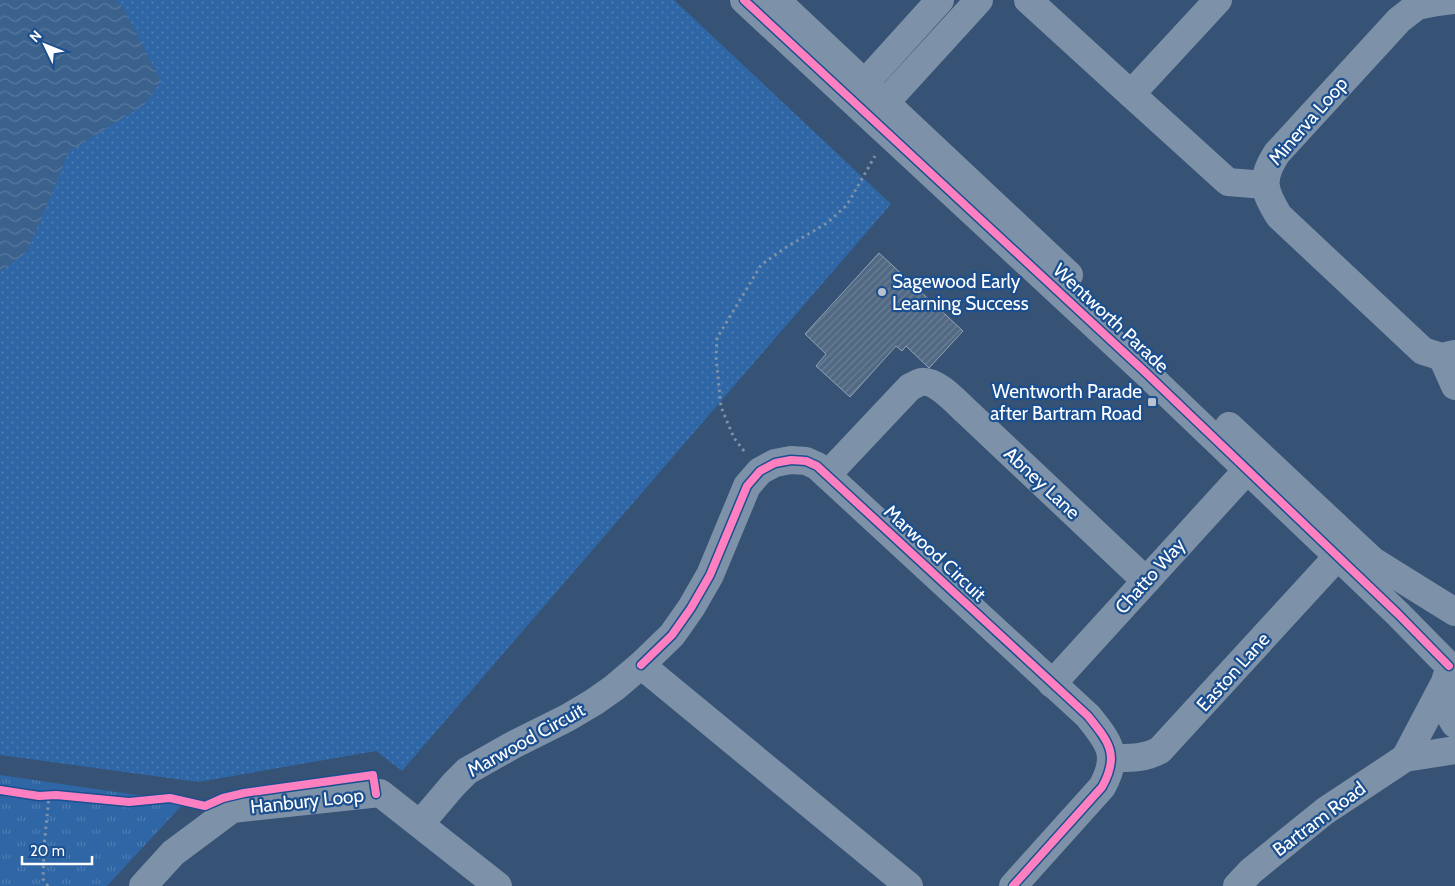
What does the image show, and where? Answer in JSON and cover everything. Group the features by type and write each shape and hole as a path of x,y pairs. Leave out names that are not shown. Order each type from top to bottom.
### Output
{"street":[{"name":"Wentworth Parade","path":"744,0 857,90"},
{"name":"Wentworth Parade","path":"776,0 857,90 1144,371 1398,614 1449,669"},
{"path":"857,90 940,0"},
{"path":"878,110 978,0"},
{"path":"1028,0 1228,182 1265,185"},
{"path":"1131,94 1218,0"},
{"name":"Minerva Loop","path":"1448,356 1423,351 1279,216 1270,202 1265,185 1266,168 1277,153 1399,20 1417,6 1454,0"},
{"name":"Wentworth Parade","path":"878,110 1373,561 1455,612"},
{"path":"1448,356 1455,386"},
{"name":"Abney Lane","path":"827,475 910,387 922,382 933,384 943,390 967,412 1146,580"},
{"name":"Marwood Circuit","path":"420,824 467,771 513,744 568,718 594,702 614,688 672,636 710,575 746,486 760,471 775,463 791,460 806,461 817,466 1088,716 1104,735 1112,758"},
{"name":"Chatto Way","path":"1052,684 1248,469"},
{"name":"Easton Lane","path":"1112,758 1142,758 1160,750 1338,556"},
{"path":"641,665 909,886"},
{"path":"1449,669 1445,704 1455,724"},
{"name":"Bartram Road","path":"1405,758 1449,669"},
{"name":"Bartram Road","path":"1237,886 1251,871 1325,811 1405,758 1455,750"},
{"path":"1013,886 1102,787 1109,774 1112,758"},
{"name":"Hanbury Loop","path":"143,886 173,853 232,809 380,793 498,886"}],"path":[{"path":"745,453 734,438 721,407 716,357 717,338 761,265 827,223 847,205 872,159 881,151"},
{"path":"39,796 52,796 44,847 43,879 48,886"}],"green space":[{"path":"0,0 674,0 891,204 402,771 376,751 198,782 0,755"},
{"path":"0,775 185,802 107,886 0,886"}],"water":[{"path":"0,0 115,0 123,7 161,81 145,104 69,152 27,252 0,272"}],"building":[{"name":"Sagewood Early Learning Success","path":"879,253 963,331 929,368 906,346 902,351 896,346 850,397 816,366 826,354 805,334"}],"cycle path":[{"path":"744,0 1144,371 1398,614 1449,666"},
{"path":"641,665 672,635 691,608 710,575 747,486 760,471 775,463 791,460 806,461 817,466 1088,716 1102,734 1110,749 1110,766 1102,787 1013,886"},
{"path":"0,790 39,796 56,795 129,802 170,798 205,806 223,798 244,793 373,775 376,794"}],"place":[{"name":"Sagewood Early Learning Success","path":"882,292"},
{"name":"Wentworth Parade after Bartram Road","path":"1152,402"}]}
